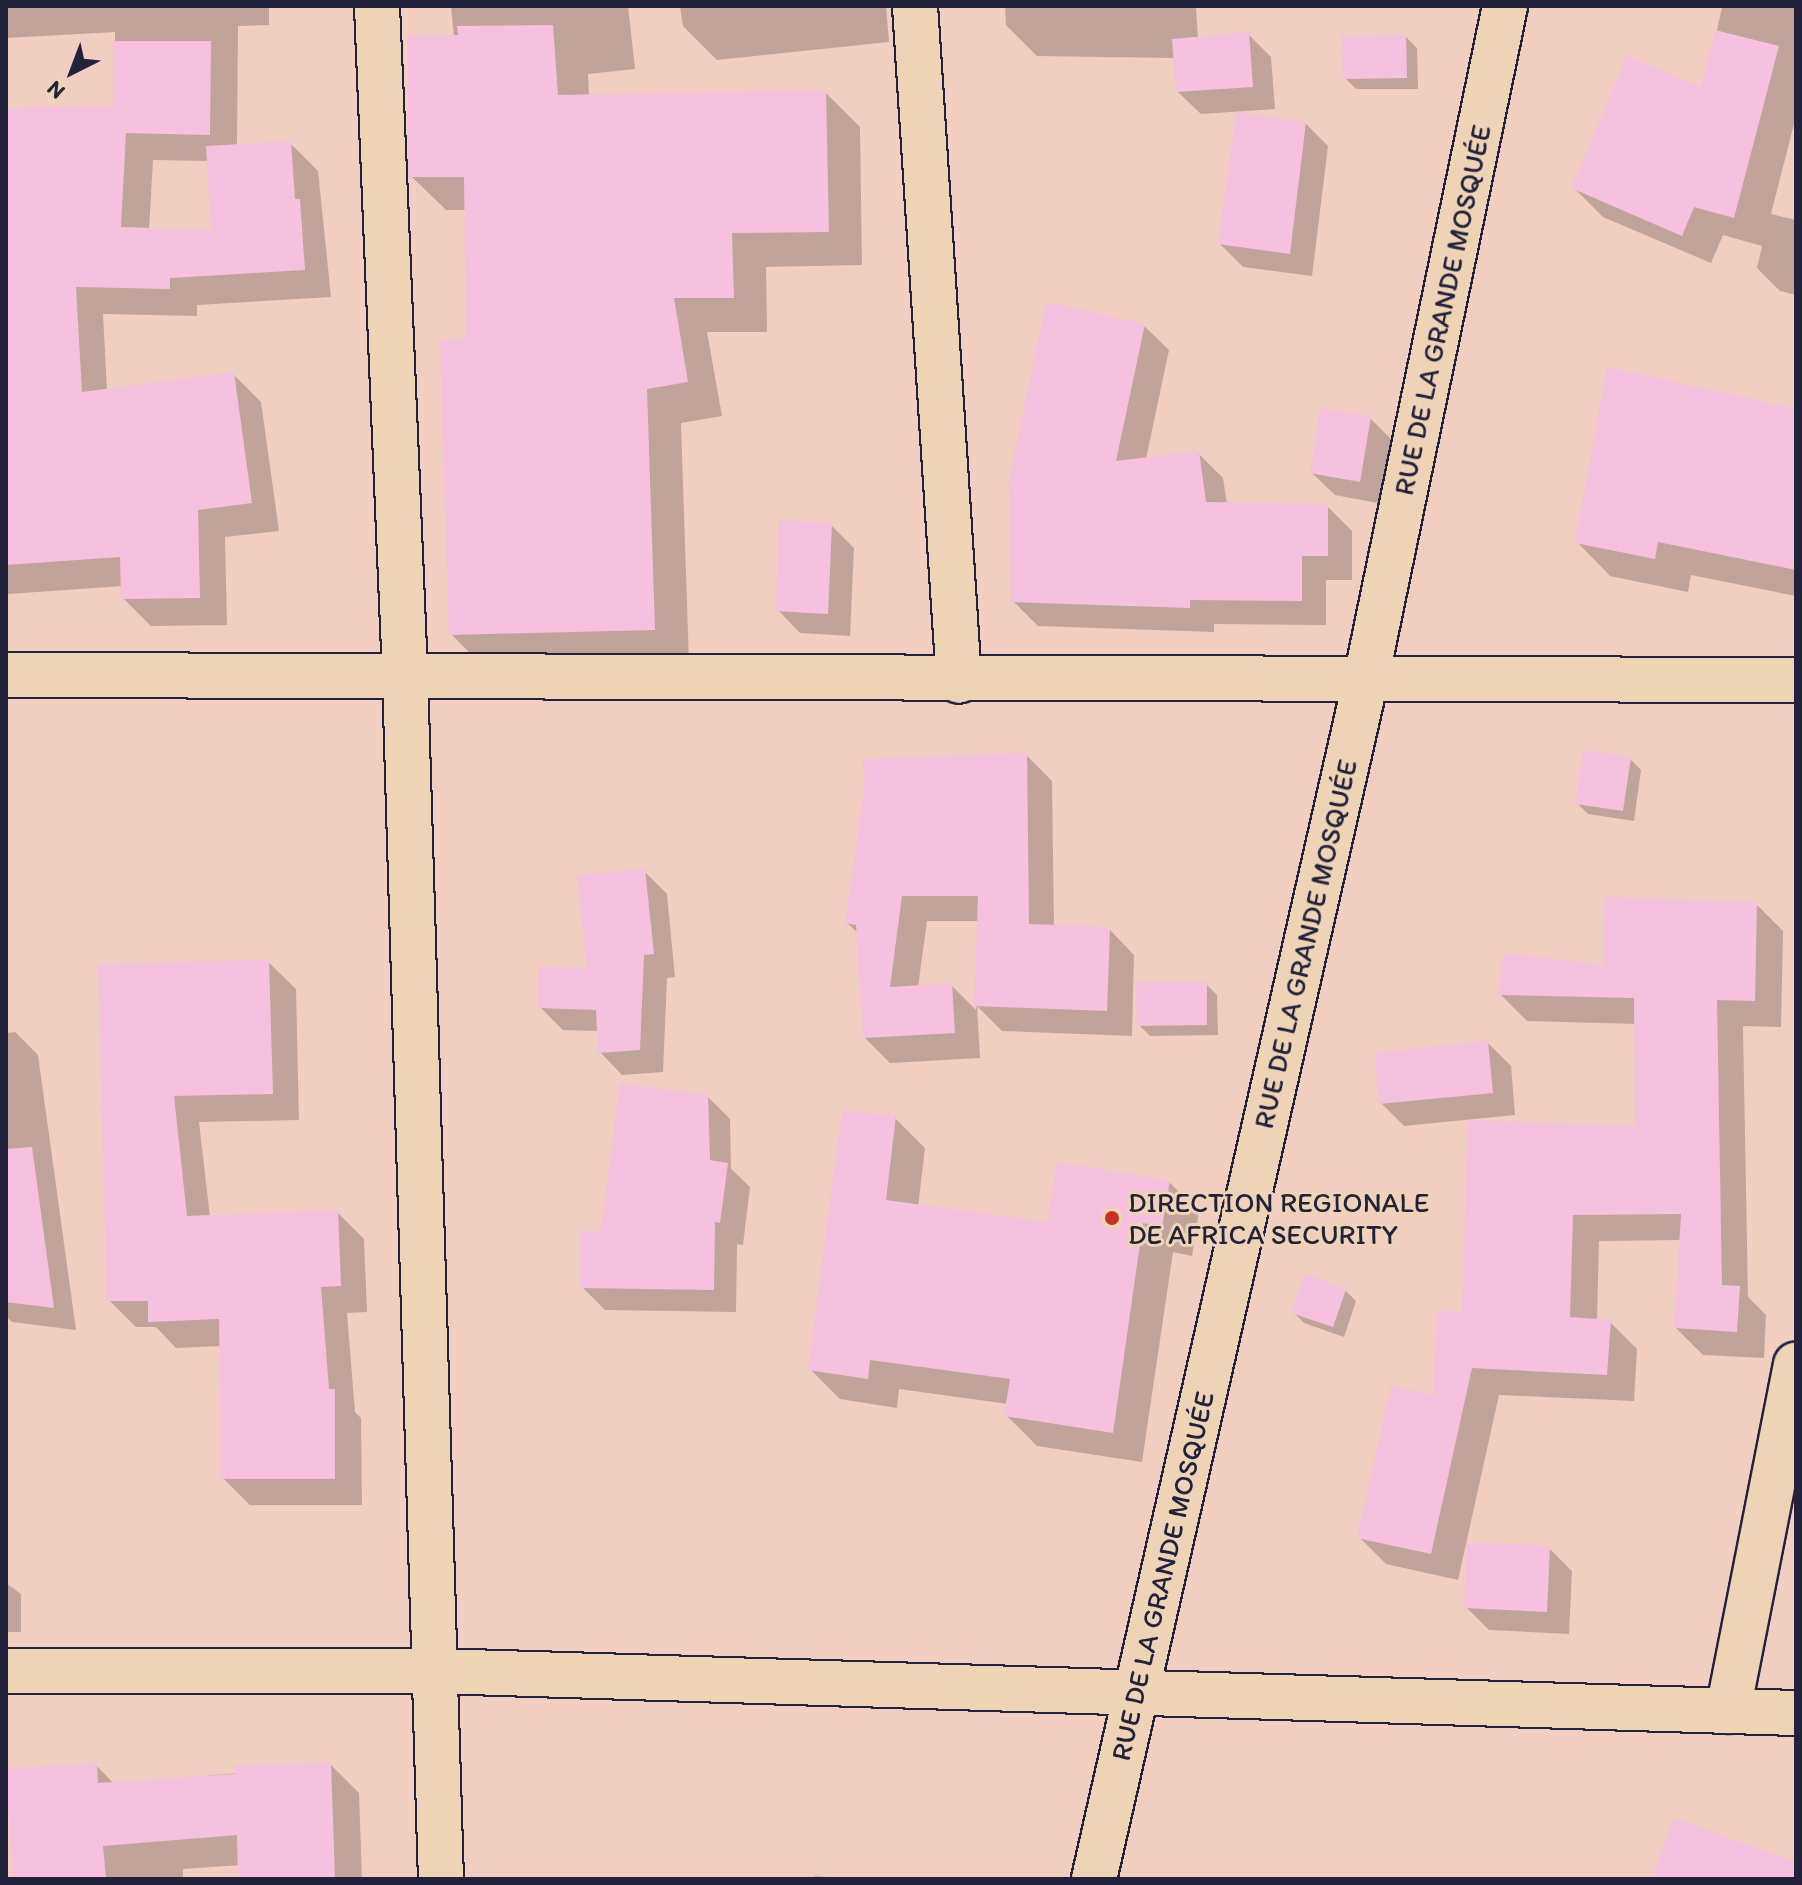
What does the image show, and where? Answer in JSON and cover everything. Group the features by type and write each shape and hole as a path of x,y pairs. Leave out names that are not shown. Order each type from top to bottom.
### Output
{"street":[{"path":"377,6 405,675 441,1879"},
{"path":"915,6 959,681"},
{"name":"RUE DE LA GRANDE MOSQUÉE","path":"1094,1879 1366,679 1505,6"},
{"path":"6,675 405,675 959,681 1796,680"},
{"path":"1728,1711 1796,1365"},
{"path":"6,1671 436,1671 1796,1713"}],"building":[{"path":"553,25 558,95 826,90 829,232 732,233 734,298 674,298 688,382 647,389 655,630 449,635 440,340 466,339 464,177 409,177 407,35 458,35 457,26"},
{"path":"1715,30 1779,46 1734,218 1694,207 1682,236 1571,188 1627,56 1701,87"},
{"path":"1249,32 1253,87 1176,92 1172,39"},
{"path":"1406,35 1407,78 1343,79 1341,36"},
{"path":"113,41 211,41 210,135 126,133 121,227 211,230 206,146 291,141 295,199 300,199 305,270 170,278 170,289 76,287 82,392 234,372 252,503 198,510 200,598 121,599 120,557 6,565 6,108 113,106"},
{"path":"1236,112 1306,122 1290,254 1218,244"},
{"path":"1046,302 1145,324 1116,461 1199,451 1206,502 1328,504 1328,556 1302,556 1302,601 1190,600 1190,608 1011,602 1009,480"},
{"path":"1607,367 1796,409 1796,570 1658,542 1655,559 1575,543"},
{"path":"1320,408 1371,416 1360,482 1310,473"},
{"path":"779,520 832,523 828,614 776,611"},
{"path":"1583,750 1631,757 1623,811 1575,804"},
{"path":"1027,753 1029,924 1110,927 1107,1011 974,1006 978,896 902,896 890,987 952,983 955,1033 863,1038 856,925 845,923 865,782 862,759"},
{"path":"645,869 654,954 644,955 640,1050 598,1053 596,1010 538,1008 539,966 587,968 577,875"},
{"path":"1604,897 1757,902 1755,1001 1717,1000 1722,1285 1740,1286 1737,1332 1674,1328 1681,1214 1573,1215 1570,1317 1611,1320 1607,1375 1472,1368 1431,1554 1357,1538 1391,1386 1433,1395 1437,1310 1462,1312 1468,1120 1635,1126 1634,998 1498,995 1503,953 1603,965"},
{"path":"269,960 273,1094 174,1096 187,1216 338,1210 341,1286 321,1287 329,1389 335,1389 335,1479 221,1479 219,1319 148,1322 148,1301 107,1301 98,964"},
{"path":"1136,982 1207,982 1207,1025 1137,1026"},
{"path":"1488,1041 1493,1093 1379,1104 1374,1053"},
{"path":"620,1084 708,1094 710,1160 728,1163 720,1223 715,1222 714,1290 580,1288 580,1231 601,1231"},
{"path":"842,1110 896,1116 886,1200 1047,1222 1057,1162 1170,1181 1162,1227 1143,1223 1113,1433 1004,1416 1010,1379 870,1360 868,1379 808,1370"},
{"path":"32,1147 54,1308 6,1302 6,1149"},
{"path":"1304,1274 1346,1289 1333,1327 1291,1313"},
{"path":"1467,1542 1550,1546 1547,1612 1464,1608"},
{"path":"97,1763 98,1783 235,1774 235,1765 331,1763 335,1879 238,1879 237,1835 103,1846 106,1879 13,1879 6,1769"},
{"path":"1674,1818 1796,1862 1796,1879 1652,1879"}],"place":[{"name":"DIRECTION REGIONALE DE AFRICA SECURITY","path":"1112,1218"}]}
